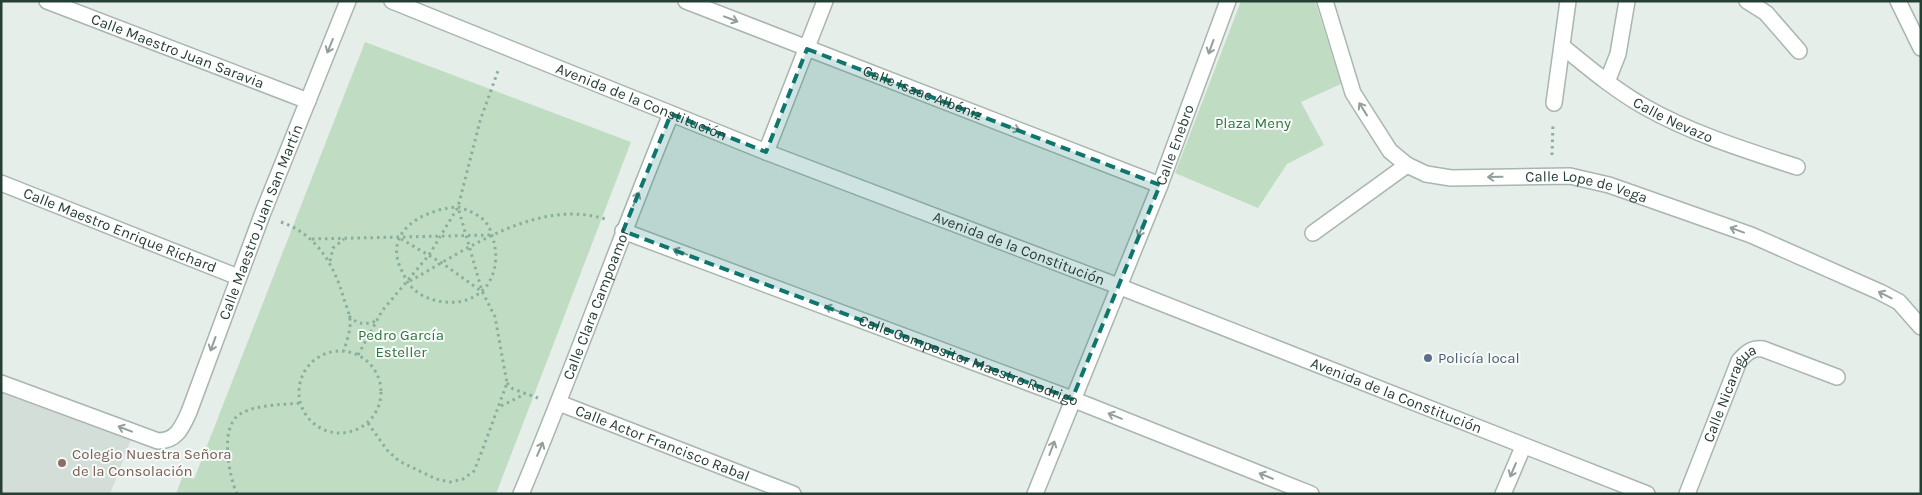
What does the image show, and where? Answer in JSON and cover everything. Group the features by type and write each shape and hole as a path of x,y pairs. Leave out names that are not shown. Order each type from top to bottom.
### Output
{"street":[{"name":"Calle Maestro Juan Saravia","path":"47,1 308,102"},
{"name":"Calle Maestro Juan San Martín","path":"1,383 150,438 158,440 171,439 181,429 262,215 348,1"},
{"name":"Avenida de la Constitución","path":"392,1 506,49 766,152 1118,286 1647,494"},
{"name":"Calle Isaac Albéniz","path":"686,1 1160,185"},
{"path":"766,152 825,1"},
{"name":"Calle Enebro","path":"1035,494 1160,185 1228,1"},
{"name":"Calle Lope de Vega","path":"1325,1 1353,93 1390,150 1407,165 1426,174 1452,178 1551,175 1570,176 1610,185 1751,235 1893,299 1915,318 1921,327"},
{"path":"1554,103 1568,1"},
{"path":"1607,82 1618,54 1627,1"},
{"path":"1747,1 1766,14 1799,51"},
{"path":"1898,1 1921,48"},
{"name":"Calle Nevazo","path":"1562,46 1607,82 1646,107 1706,136 1797,167"},
{"name":"Calle Clara Campoamor","path":"521,494 559,403 624,228 671,114"},
{"path":"1313,233 1407,165"},
{"name":"Calle Maestro Enrique Richard","path":"1,183 238,277"},
{"name":"Calle Compositor Maestro Rodrigo","path":"624,228 1072,399 1311,494"},
{"name":"Calle Nicaragua","path":"1687,494 1739,361 1746,353 1754,349 1763,349 1837,377"},
{"name":"Calle Actor Francisco Rabal","path":"559,403 793,494"},
{"path":"1503,494 1524,447"}],"path":[{"path":"358,355 376,321 429,255 458,207 480,121 506,49"},
{"path":"1551,175 1554,103"},
{"path":"458,207 482,291 495,317 508,383 513,389 525,394 500,406"},
{"path":"458,207 472,211 487,224 492,235 496,254 495,271 482,291 474,298 440,302 425,297 410,286 396,255 399,238 410,224 426,214 444,208 458,207"},
{"path":"408,282 492,235 549,215 566,214 599,217 624,228"},
{"path":"262,215 294,226 312,239 330,262 351,322 344,351"},
{"path":"312,239 344,240 492,235"},
{"path":"399,238 442,263 482,291"},
{"path":"330,262 333,248 344,240"},
{"path":"349,315 356,322 364,325 376,321"},
{"path":"344,351 358,355 368,362 377,373 381,386 381,399 376,412 368,422 356,430 343,433 329,432 316,426 307,416 301,403 299,390 302,377 308,366 318,357 330,352 344,351"},
{"path":"368,422 387,450 399,461 416,471 450,482 463,479 474,471 508,383"},
{"path":"238,494 232,483 228,451 231,426 237,417 251,410 301,403"}],"highlighted area":[{"path":"807,49 1160,185 1072,399 623,231 671,114 766,152"}],"shaded area":[{"name":"Colegio Nuestra Señora de la Consolación","path":"1,383 134,432 110,494 1,494"}],"green space":[{"name":"Plaza Meny","path":"1241,1 1315,1 1341,84 1301,102 1324,145 1287,164 1258,208 1175,173"},
{"name":"Pedro García Esteller","path":"365,42 631,142 496,494 176,494 183,475 194,479"}],"place":[{"name":"Policía local","path":"1428,358"},
{"name":"Colegio Nuestra Señora de la Consolación","path":"62,463"}]}
